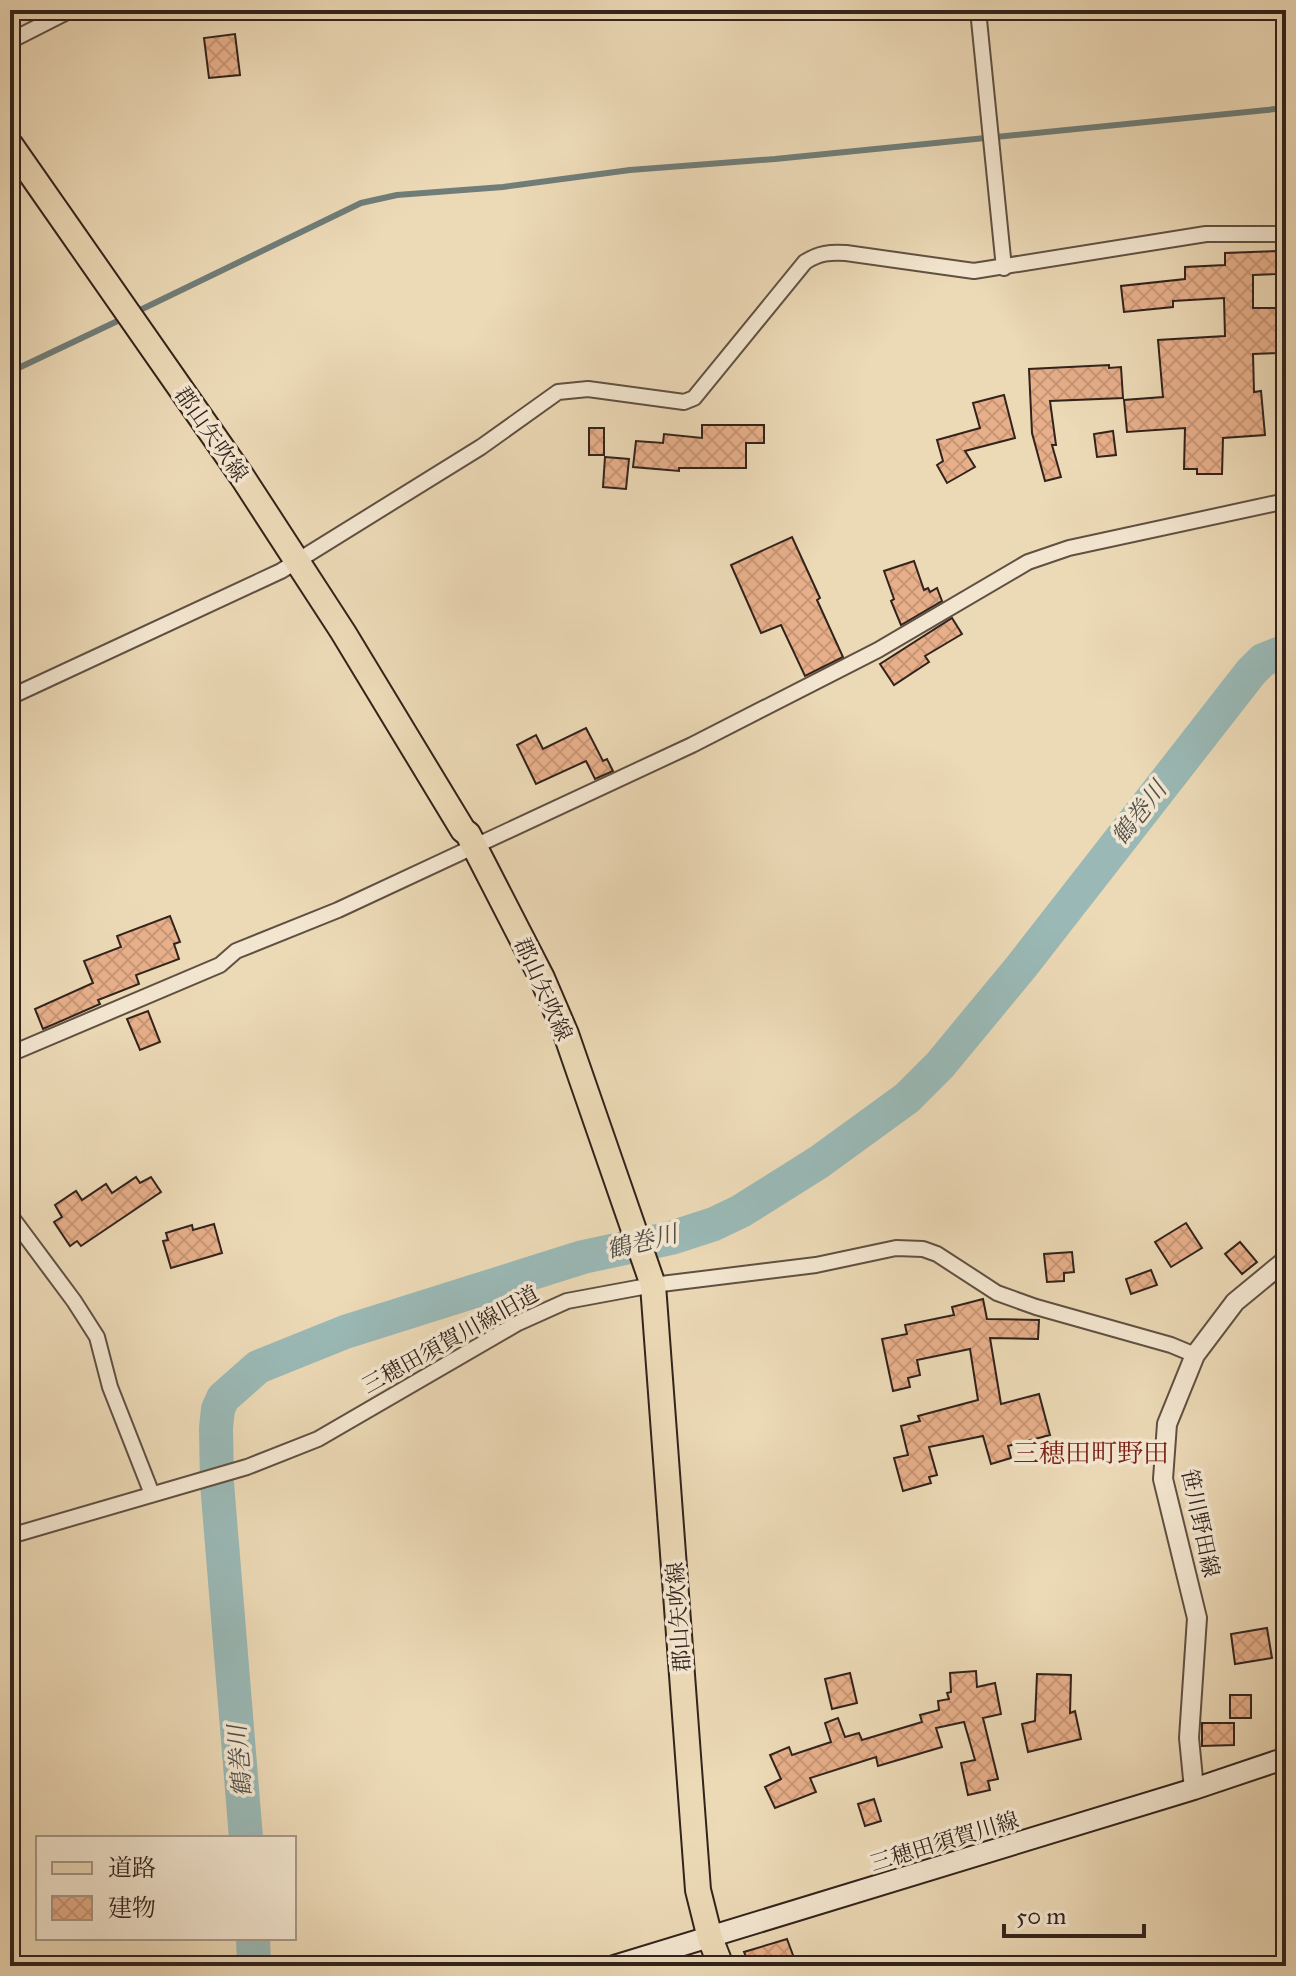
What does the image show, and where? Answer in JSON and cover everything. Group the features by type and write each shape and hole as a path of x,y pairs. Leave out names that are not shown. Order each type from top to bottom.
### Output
{"main road":[{"name":"郡山矢吹線","path":"10,144 243,478 343,632 474,848 542,978 566,1034 653,1285 698,1890 710,1938 721,1966"},
{"name":"三穂田須賀川線","path":"614,1966 1194,1789 1286,1758"}],"street":[{"path":"10,41 71,10"},
{"path":"978,10 1004,268"},
{"path":"10,697 296,563 481,447 558,392 588,389 684,402 694,398 805,262 814,256 846,253 974,271 1206,234 1286,234"},
{"path":"10,1054 220,965 236,951 338,910 692,745 851,665 1028,562 1069,548 1286,501"},
{"path":"10,1215 97,1337 110,1387 152,1494"},
{"name":"三穂田須賀川線旧道","path":"10,1536 247,1467 318,1439 518,1323 567,1301 653,1285 816,1265 896,1248 923,1249 937,1254 997,1293 1195,1355"},
{"name":"笹川野田線","path":"1194,1789 1189,1738 1197,1618 1163,1479 1167,1424 1195,1355 1235,1302 1286,1260"}],"building":[{"path":"235,34 240,75 209,78 204,38"},
{"path":"1278,251 1276,274 1253,275 1253,308 1278,308 1280,353 1253,354 1254,392 1261,391 1265,435 1223,438 1222,474 1197,474 1197,469 1184,469 1185,428 1127,432 1124,400 1163,397 1158,340 1225,336 1224,298 1173,301 1173,307 1124,312 1121,286 1185,279 1185,267 1225,265 1225,253"},
{"path":"1109,365 1109,368 1121,367 1123,398 1050,401 1056,445 1052,445 1061,477 1045,481 1032,433 1029,369"},
{"path":"1004,395 1015,438 965,451 975,467 947,483 937,465 943,461 937,440 980,428 973,403"},
{"path":"702,425 764,425 764,443 746,443 746,468 679,468 679,471 633,467 636,441 663,443 664,434 702,438"},
{"path":"589,428 604,428 604,455 589,455"},
{"path":"1113,431 1116,455 1097,457 1094,434"},
{"path":"605,457 629,459 626,489 603,487"},
{"path":"792,537 843,657 805,676 781,625 761,633 731,565"},
{"path":"914,561 924,590 928,588 930,592 937,588 942,601 901,625 884,571"},
{"path":"952,618 962,634 925,656 929,662 894,685 880,664"},
{"path":"586,728 603,761 607,759 613,771 595,779 586,761 536,784 517,745 536,735 543,749"},
{"path":"170,916 180,942 174,944 179,959 136,975 139,984 98,1000 100,1004 43,1029 35,1009 93,983 84,961 121,947 117,936"},
{"path":"148,1011 160,1042 140,1050 127,1019"},
{"path":"136,1177 140,1183 151,1177 161,1192 81,1246 77,1241 70,1246 54,1222 62,1217 55,1205 76,1191 82,1200 106,1184 112,1193"},
{"path":"1186,1223 1202,1248 1171,1267 1155,1242"},
{"path":"214,1224 222,1253 171,1268 163,1241 168,1240 166,1233 192,1225 193,1230"},
{"path":"1240,1242 1257,1262 1242,1274 1225,1254"},
{"path":"1072,1252 1074,1272 1064,1273 1064,1281 1047,1282 1044,1254"},
{"path":"1151,1270 1157,1285 1131,1294 1126,1279"},
{"path":"983,1299 987,1319 1039,1320 1038,1339 990,1338 1001,1404 1039,1394 1050,1435 1008,1446 1011,1458 991,1464 983,1436 929,1447 937,1475 929,1477 931,1483 903,1491 894,1458 908,1455 901,1426 920,1421 918,1416 978,1400 970,1349 917,1360 920,1375 908,1378 910,1387 893,1391 882,1339 907,1334 905,1325 954,1315 952,1307"},
{"path":"1267,1628 1272,1658 1235,1664 1231,1634"},
{"path":"976,1671 977,1687 995,1683 1001,1714 983,1718 998,1779 988,1781 990,1790 968,1795 961,1763 975,1760 964,1722 936,1728 942,1747 878,1766 876,1757 810,1778 816,1792 775,1808 765,1787 781,1779 770,1755 789,1747 792,1755 831,1742 825,1723 838,1718 845,1737 859,1733 862,1740 922,1722 920,1715 939,1710 938,1701 949,1699 950,1673"},
{"path":"850,1673 857,1703 832,1709 825,1679"},
{"path":"1037,1674 1071,1675 1070,1713 1075,1711 1081,1739 1028,1752 1022,1724 1035,1721"},
{"path":"1230,1695 1251,1695 1251,1718 1230,1718"},
{"path":"1202,1723 1234,1723 1234,1745 1202,1746"},
{"path":"874,1799 881,1821 865,1826 858,1804"},
{"path":"787,1939 797,1966 750,1966 744,1952"}],"waterway":[{"path":"136,312 361,203 397,195 1286,108"},
{"path":"10,372 126,317"},
{"name":"鶴巻川","path":"246,1836 217,1483 216,1428 223,1398 258,1367 345,1332 583,1257 671,1238 714,1224 741,1211 819,1162 907,1098 940,1065 1021,967 1251,672 1263,660 1286,651"},
{"name":"鶴巻川","path":"253,1940 254,1966"}],"district":[{"name":"三穂田町野田","path":"1091,1453"}]}
